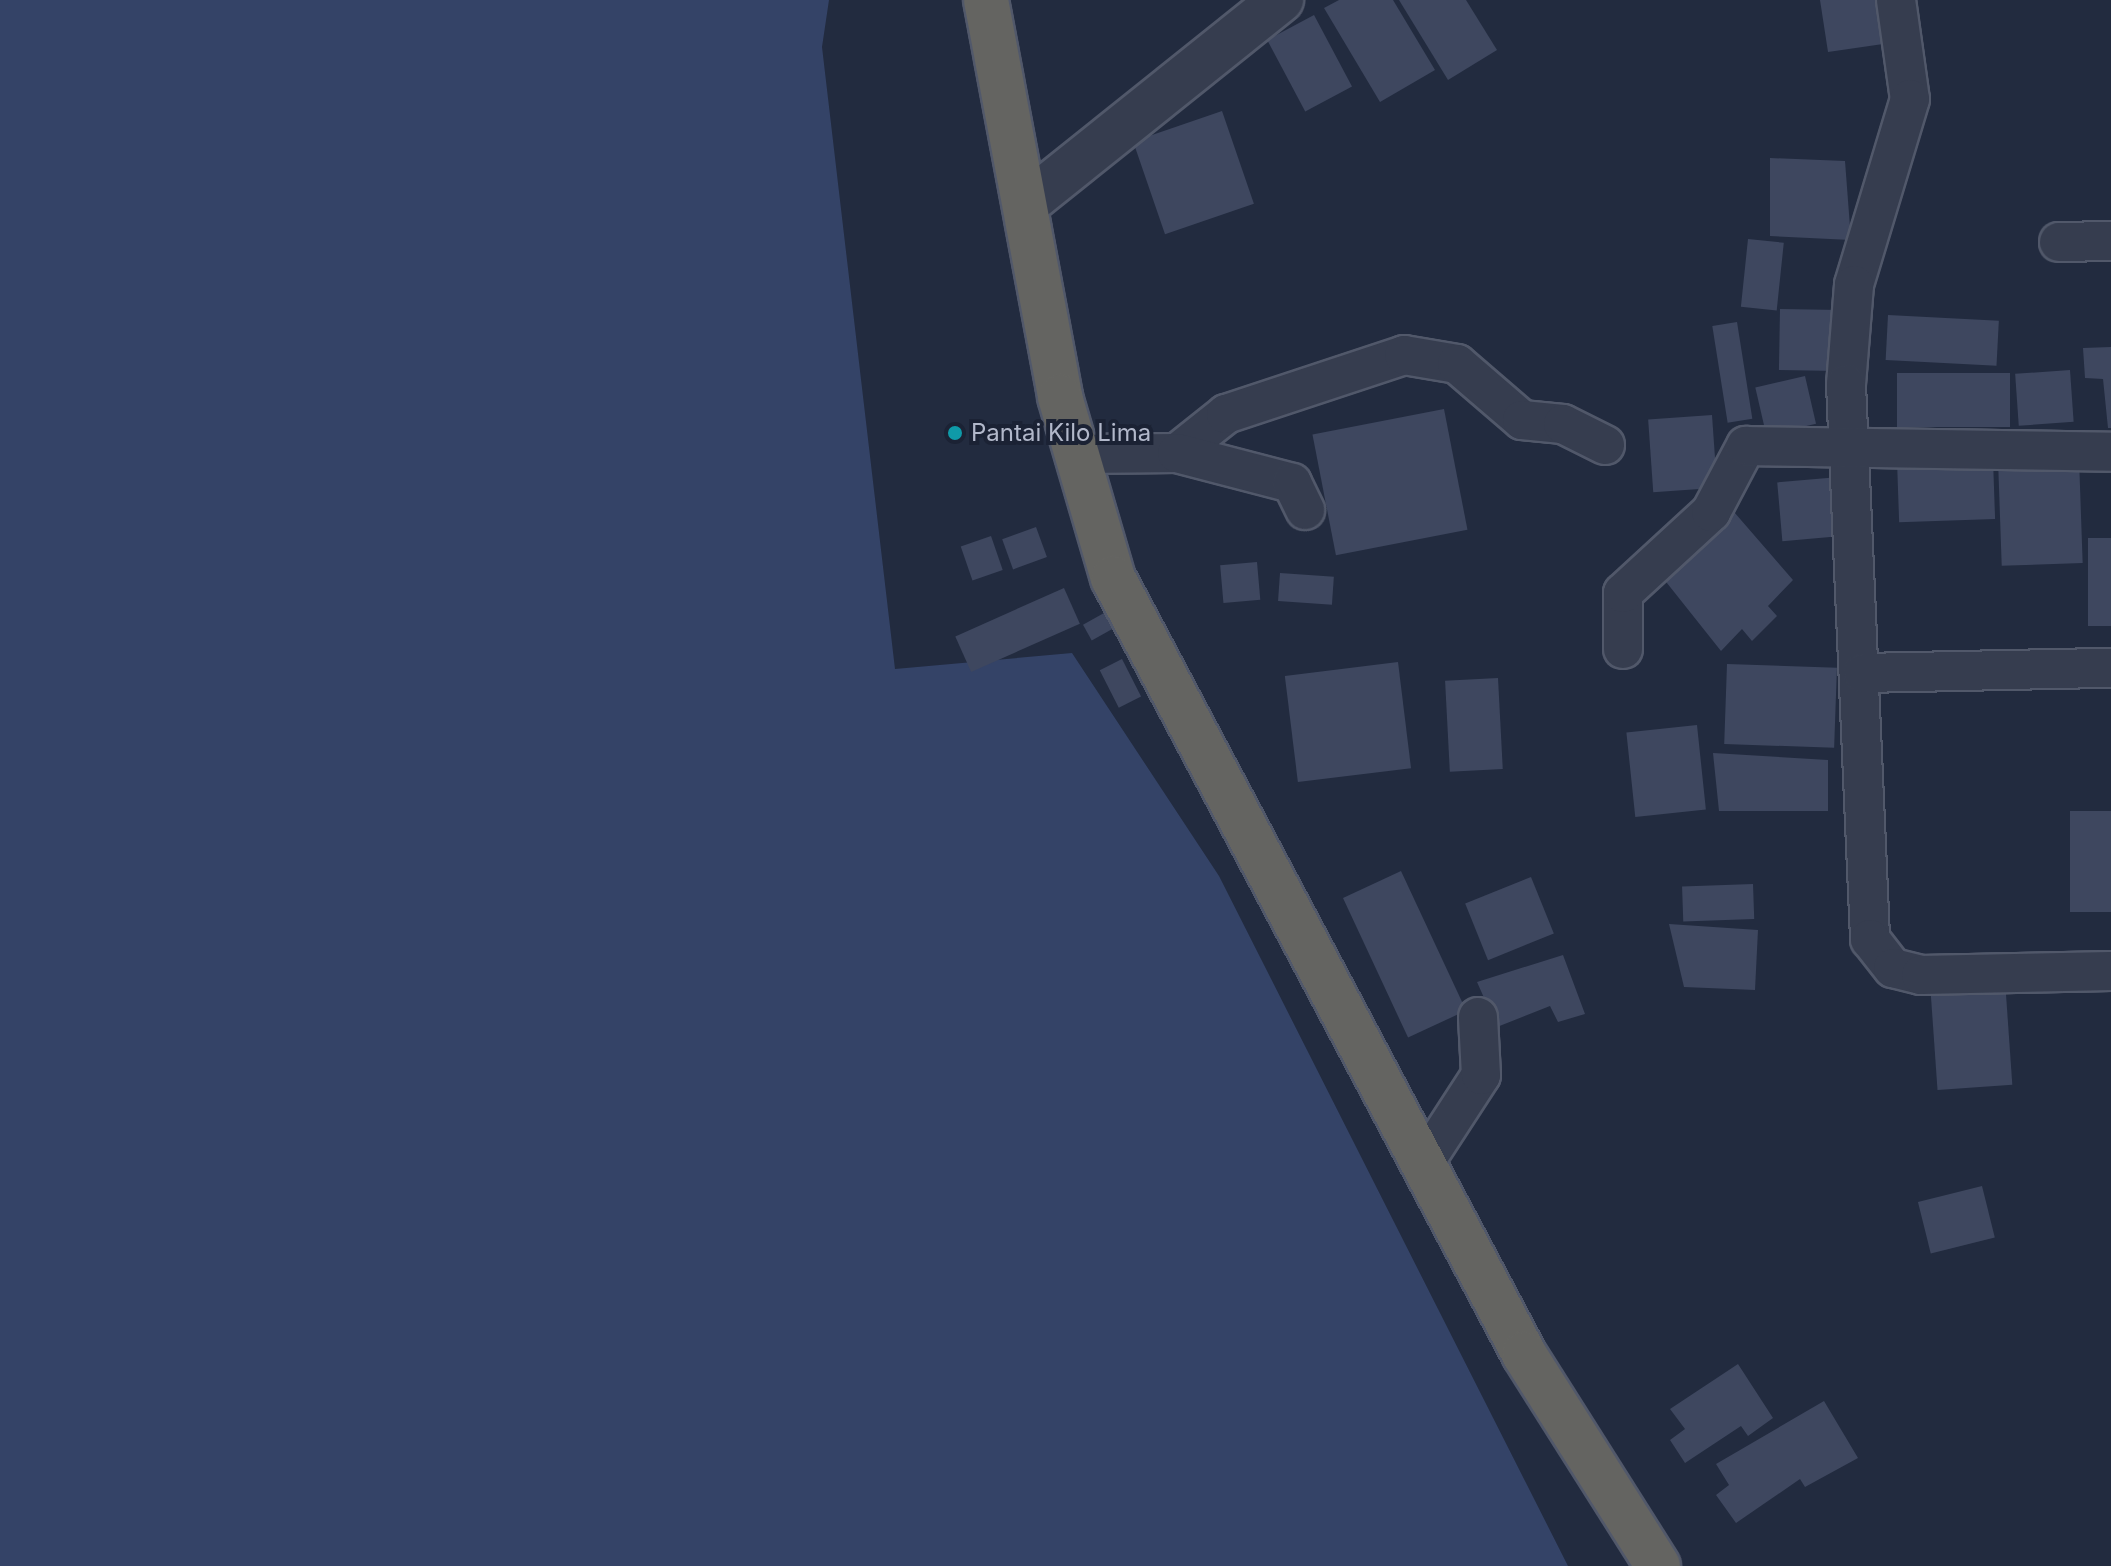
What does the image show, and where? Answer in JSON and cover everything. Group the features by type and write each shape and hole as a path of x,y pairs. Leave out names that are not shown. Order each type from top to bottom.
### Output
{"highway":[{"path":"986,0 1076,454 1113,578 1524,1354 1658,1566"}],"street":[{"path":"1026,204 1281,0"},
{"path":"1896,0 1910,99 1850,313 1852,449 1863,673 1864,878 1870,939 1893,968 1921,975 2111,971"},
{"path":"2059,242 2111,241"},
{"path":"1177,453 1226,414 1404,355 1457,364 1522,420 1563,424 1605,445"},
{"path":"1623,649 1623,593 1711,512 1746,446 2111,452"},
{"path":"1076,454 1177,453 1292,483 1305,510"},
{"path":"1863,673 2111,668"},
{"path":"1422,1166 1481,1075 1478,1017"}],"water":[{"path":"0,0 829,0 822,47 895,669 1072,653 1219,876 1568,1566 0,1566"}],"building":[{"path":"1339,0 1393,0 1435,70 1380,102 1324,8"},
{"path":"1399,0 1466,0 1497,50 1448,80"},
{"path":"1820,0 1883,0 1890,43 1828,52"},
{"path":"1314,15 1352,87 1305,111 1267,40"},
{"path":"1222,111 1254,204 1165,234 1133,142"},
{"path":"1770,158 1845,161 1851,240 1770,236"},
{"path":"1748,239 1784,243 1777,310 1741,307"},
{"path":"1780,309 1840,310 1839,371 1779,370"},
{"path":"1888,315 1999,321 1996,366 1886,360"},
{"path":"1737,322 1752,419 1728,423 1712,326"},
{"path":"2111,347 2111,428 2108,428 2103,379 2085,378 2083,348"},
{"path":"2070,370 2074,422 2019,426 2015,374"},
{"path":"1897,373 2010,373 2010,427 1897,427"},
{"path":"1805,376 1816,424 1766,435 1755,387"},
{"path":"1444,409 1467,530 1336,555 1312,435"},
{"path":"1712,415 1717,488 1653,492 1648,419"},
{"path":"2079,458 2083,563 2002,566 1998,461"},
{"path":"1993,459 1995,519 1899,522 1897,462"},
{"path":"1839,477 1844,536 1782,541 1777,482"},
{"path":"1728,505 1793,580 1768,606 1777,616 1752,641 1742,629 1721,651 1659,573"},
{"path":"1036,527 1047,557 1013,569 1002,539"},
{"path":"991,536 1003,570 972,580 961,546"},
{"path":"2088,538 2111,538 2111,626 2088,626"},
{"path":"1257,562 1260,600 1223,603 1220,565"},
{"path":"1280,573 1334,577 1332,605 1278,601"},
{"path":"1064,588 1080,624 971,672 955,636"},
{"path":"1104,613 1113,629 1092,640 1083,625"},
{"path":"1122,659 1141,696 1119,708 1100,670"},
{"path":"1398,662 1411,768 1298,782 1285,676"},
{"path":"1727,664 1837,668 1834,748 1724,744"},
{"path":"1498,678 1503,769 1450,772 1445,681"},
{"path":"1697,725 1706,810 1635,817 1626,732"},
{"path":"1713,753 1828,760 1828,811 1719,811"},
{"path":"2070,811 2111,811 2111,912 2070,912"},
{"path":"1401,871 1466,1011 1408,1038 1343,898"},
{"path":"1531,877 1554,934 1488,960 1465,904"},
{"path":"1753,884 1754,919 1683,921 1682,886"},
{"path":"1669,924 1758,930 1755,990 1684,987"},
{"path":"1563,955 1585,1014 1558,1022 1550,1006 1497,1027 1477,982"},
{"path":"2005,980 2012,1085 1938,1090 1930,985"},
{"path":"1982,1186 1995,1237 1931,1253 1918,1202"},
{"path":"1738,1364 1773,1418 1748,1436 1741,1426 1685,1463 1670,1440 1685,1429 1670,1409"},
{"path":"1824,1401 1858,1458 1805,1487 1800,1479 1736,1523 1716,1495 1729,1485 1716,1464"}],"place":[{"name":"Pantai Kilo Lima","path":"955,433"}]}
